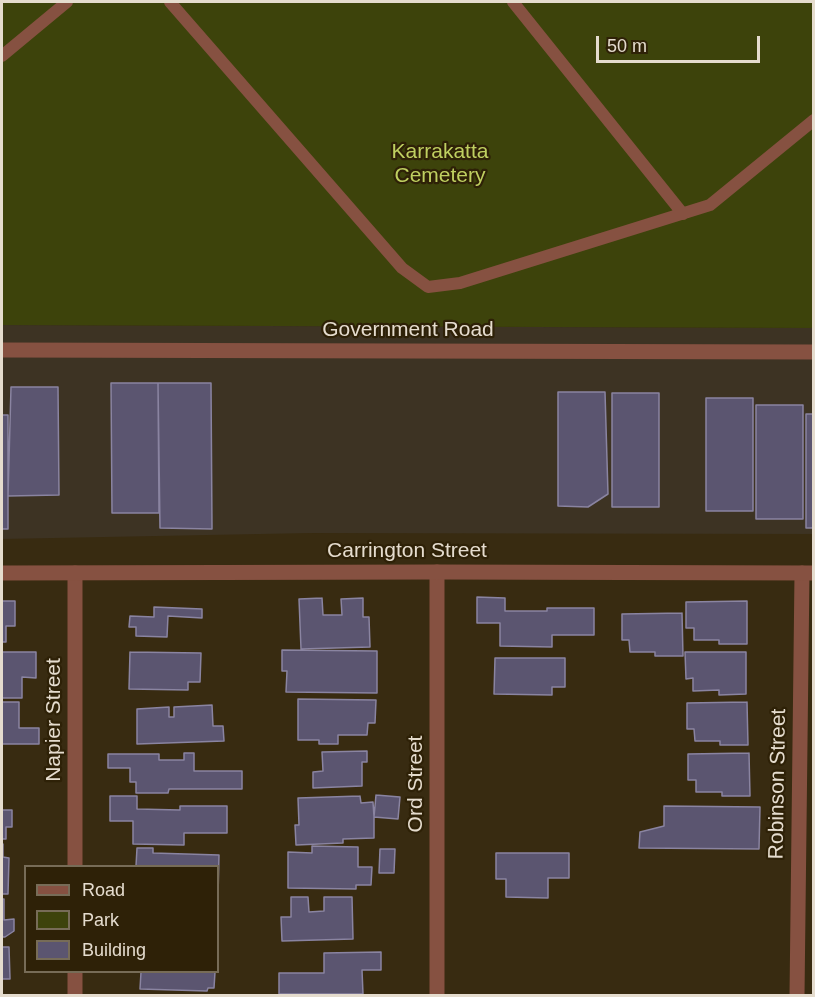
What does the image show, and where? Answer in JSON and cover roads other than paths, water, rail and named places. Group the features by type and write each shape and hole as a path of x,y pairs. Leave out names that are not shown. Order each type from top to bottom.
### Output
{"street":[{"name":"Government Road","path":"2,350 813,352"},
{"name":"Ord Street","path":"437,572 437,996"},
{"name":"Carrington Street","path":"2,573 808,573"},
{"name":"Napier Street","path":"75,573 75,865"},
{"name":"Robinson Street","path":"796,996 808,573"},
{"path":"75,973 75,996"}],"lane":[{"path":"2,56 67,2"},
{"path":"170,2 402,268 428,287 460,283 710,205 813,120"},
{"path":"513,2 683,214"}],"park label":[{"name":"Karrakatta Cemetery","path":"440,164"}]}
